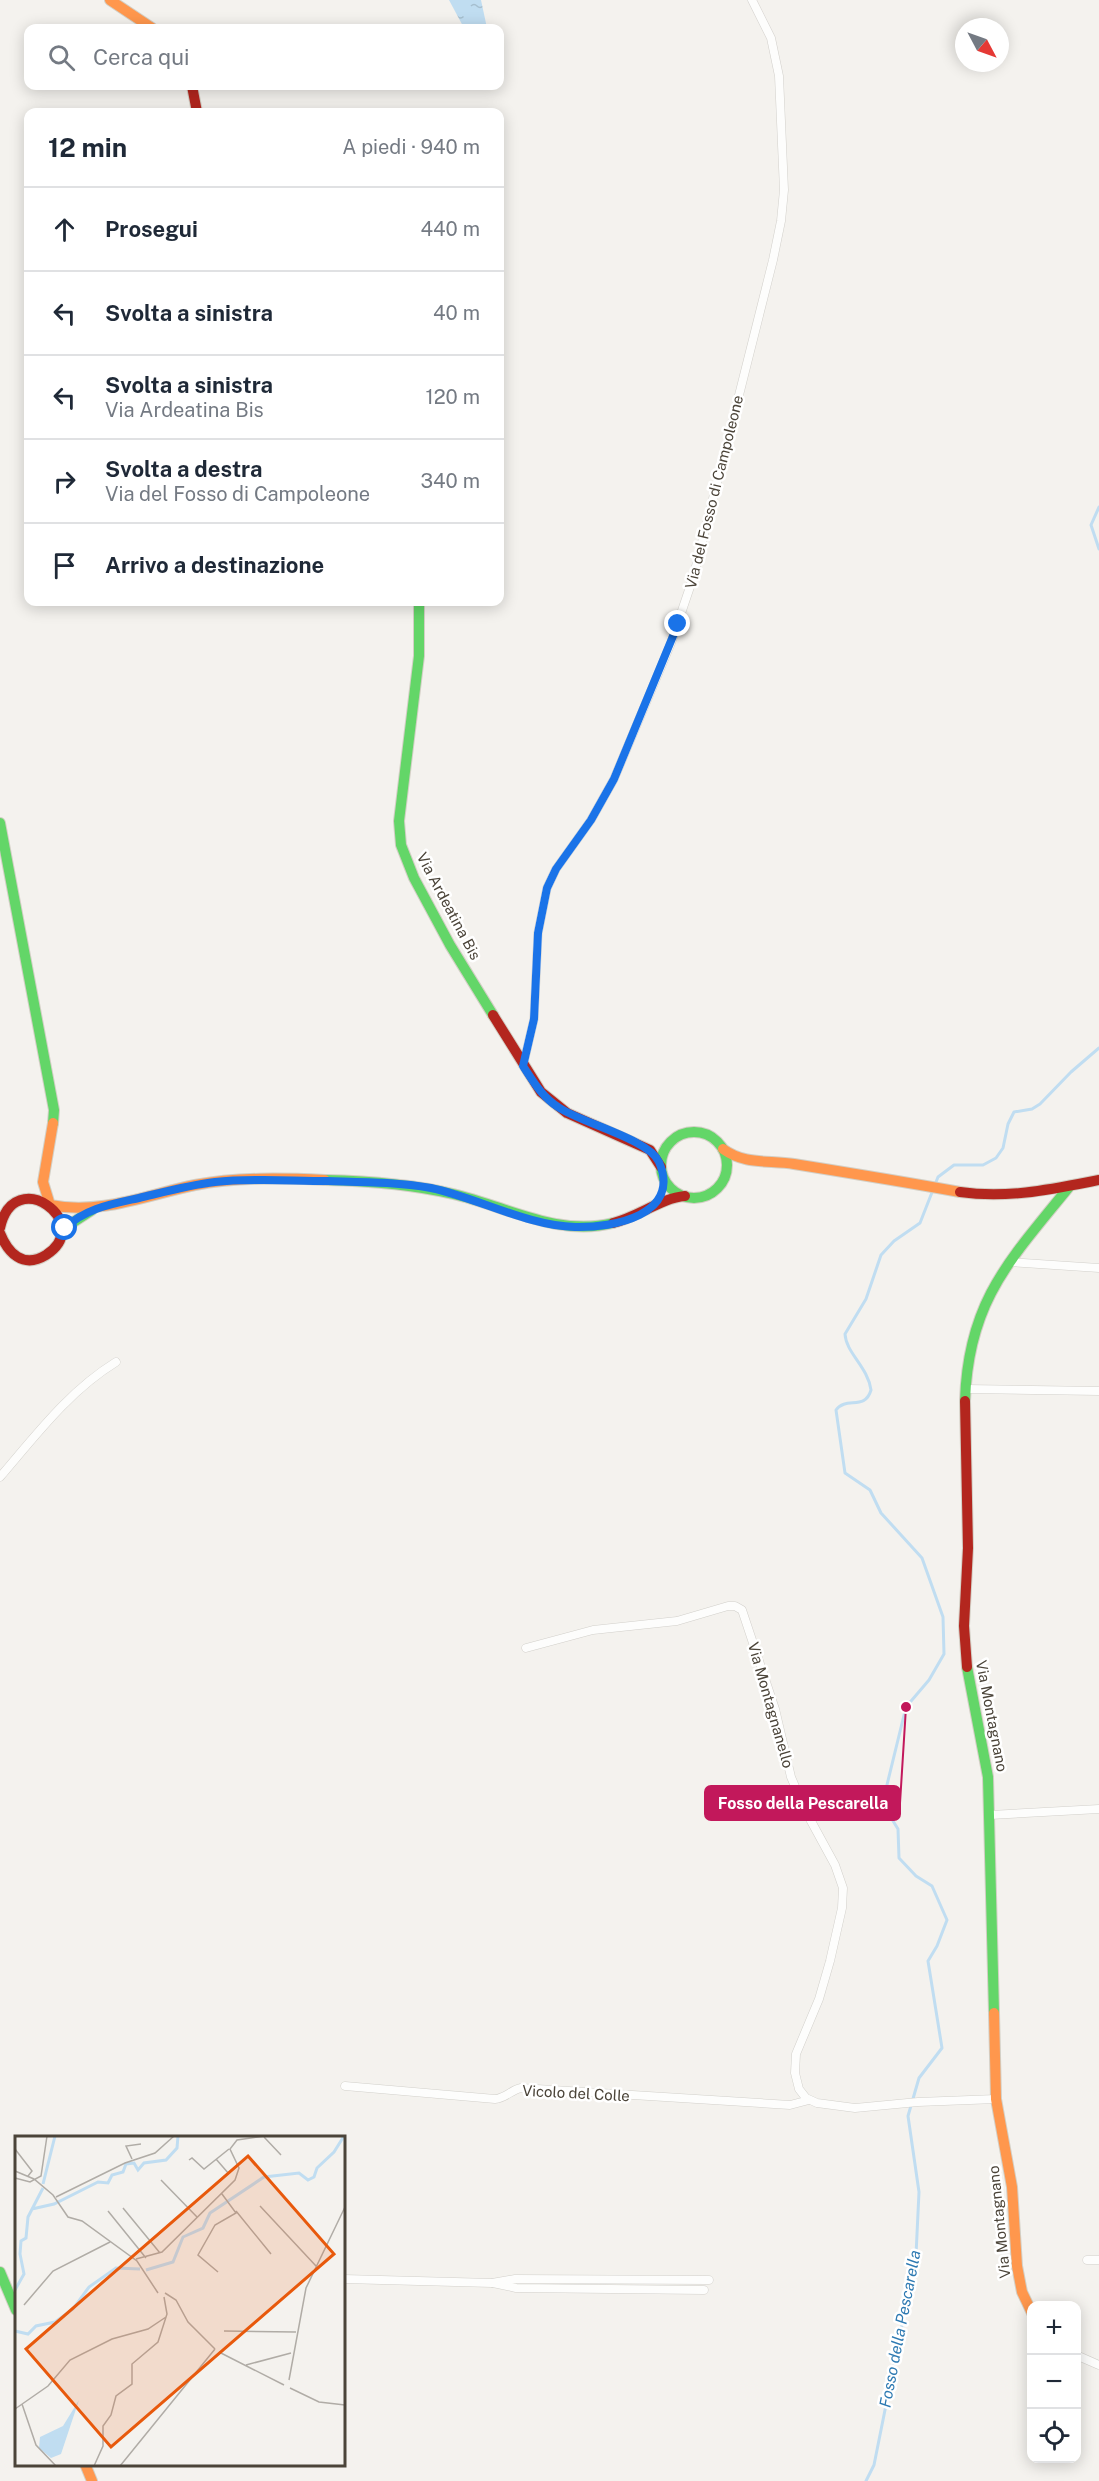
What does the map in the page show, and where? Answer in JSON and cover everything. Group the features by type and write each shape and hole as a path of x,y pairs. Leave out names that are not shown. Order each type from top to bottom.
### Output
{"street":[{"path":"110,0 146,24"},
{"name":"Via del Fosso di Campoleone","path":"523,1066 534,1019 538,933 547,888 556,869 591,820 614,779 675,634 693,578 773,260 781,221 784,190 778,76 771,38 752,0"},
{"path":"193,90 196,108"},
{"name":"Via Ardeatina Bis","path":"419,606 421,638 400,810 402,844 410,871 432,913 523,1066 541,1092 556,1106 572,1116 641,1145 654,1154 663,1173"},
{"path":"0,823 54,1110 54,1126 44,1171 43,1190 60,1219 61,1236"},
{"path":"654,1206 663,1194 662,1158 671,1142 677,1137 694,1132 710,1137 740,1160 786,1164 975,1194 1007,1196 1099,1180"},
{"name":"Via Ardeatina Bis","path":"641,1145 658,1147 671,1142"},
{"path":"723,1149 727,1165 723,1181"},
{"path":"663,1173 669,1186 693,1198 710,1193 735,1169 761,1162"},
{"path":"0,1228 3,1214 11,1206 26,1199 38,1185 44,1171"},
{"path":"26,1199 34,1199 67,1209 100,1207 196,1185 260,1180 402,1184 476,1200 541,1222 575,1227 609,1224 638,1215 666,1199 685,1196"},
{"name":"Via Montagnano","path":"1027,2302 1022,2292 1017,2266 1012,2187 996,2099 987,1761 970,1688 963,1639 968,1554 966,1389 972,1348 980,1317 991,1291 1069,1187"},
{"path":"1,1238 12,1255 29,1261 46,1257 72,1222 100,1207"},
{"path":"1010,1263 1099,1268"},
{"path":"0,1477 75,1391 93,1376 116,1362"},
{"path":"966,1389 1099,1391"},
{"name":"Via Montagnanello","path":"526,1648 593,1630 677,1621 728,1606 738,1607 743,1612 775,1709 790,1774 805,1810 837,1868 842,1885 842,1908 827,1972 816,2007 796,2054 797,2083 801,2093 809,2100"},
{"path":"990,1815 1099,1809"},
{"name":"Vicolo del Colle","path":"345,2086 495,2099 522,2088 790,2105 809,2100"},
{"path":"809,2100 820,2104 855,2108 900,2103 996,2099"},
{"path":"1088,2260 1099,2260"},
{"path":"0,2272 15,2305"},
{"path":"345,2279 492,2283 519,2288 704,2290"},
{"path":"492,2283 515,2280 709,2280"},
{"path":"1081,2357 1099,2365"},
{"path":"86,2466 92,2481"}],"water":[{"path":"449,0 481,0 486,24 462,24"}],"waterway":[{"name":"Fosso della Pescarella","path":"1099,507 1091,525 1099,549"},
{"name":"Fosso della Pescarella","path":"866,2481 874,2465 916,2255 919,2192 908,2116 919,2078 942,2048 928,1961 937,1946 947,1920 932,1886 916,1876 899,1858 898,1829 885,1808 885,1793 906,1707 929,1680 944,1654 943,1617 922,1558 881,1513 870,1490 845,1473 836,1410 845,1404 864,1400 871,1390 866,1374 849,1348 845,1334 866,1299 881,1255 894,1241 920,1223 938,1177 954,1165 983,1165 996,1158 1003,1148 1008,1124 1014,1112 1032,1109 1040,1104 1071,1072 1099,1048"}],"traffic: fast":[{"path":"419,606 419,656 399,821 401,845 414,878 450,945 493,1015"},
{"path":"0,823 54,1110 53,1123"},
{"path":"694,1132 706,1135 717,1142 724,1153 727,1165 724,1177 717,1188 706,1195 694,1198 682,1195 671,1188 664,1177 661,1165 664,1153 671,1142 682,1135 694,1132"},
{"path":"325,1180 421,1188 473,1199 532,1218 572,1226 613,1223"},
{"path":"965,1401 968,1366 974,1336 996,1284 1028,1237 1069,1187"},
{"path":"61,1236 72,1223 92,1210"},
{"path":"967,1667 988,1777 994,2013"},
{"path":"0,2272 15,2308"}],"traffic: slow":[{"path":"110,0 146,24"},
{"path":"53,1123 43,1182 50,1205 87,1208 105,1206 195,1185 243,1179 325,1180"},
{"path":"723,1149 748,1160 794,1164 960,1192"},
{"path":"994,2013 996,2099 1012,2187 1017,2266 1022,2292 1027,2302"},
{"path":"86,2466 92,2481"}],"traffic: jam":[{"path":"193,90 196,108"},
{"path":"493,1015 541,1092 567,1113 650,1150 661,1167"},
{"path":"960,1192 1013,1194 1099,1180"},
{"path":"613,1223 667,1200 685,1196"},
{"path":"0,1228 8,1209 20,1200 34,1200 47,1205 57,1215 62,1228 59,1242 46,1255 30,1260 17,1257 7,1247 0,1233"},
{"path":"965,1401 968,1548 964,1626 967,1667"}],"place":[{"name":"Fosso della Pescarella","path":"906,1707"}],"route":[{"path":"65,1228 100,1207 196,1185 237,1181 402,1184 431,1188 476,1200 557,1226 575,1227 593,1227 627,1219 659,1202 665,1184 659,1161 654,1154 641,1145 572,1116 556,1106 541,1092 523,1066 534,1019 538,933 547,888 556,869 591,820 614,779 656,683 678,624"}]}
